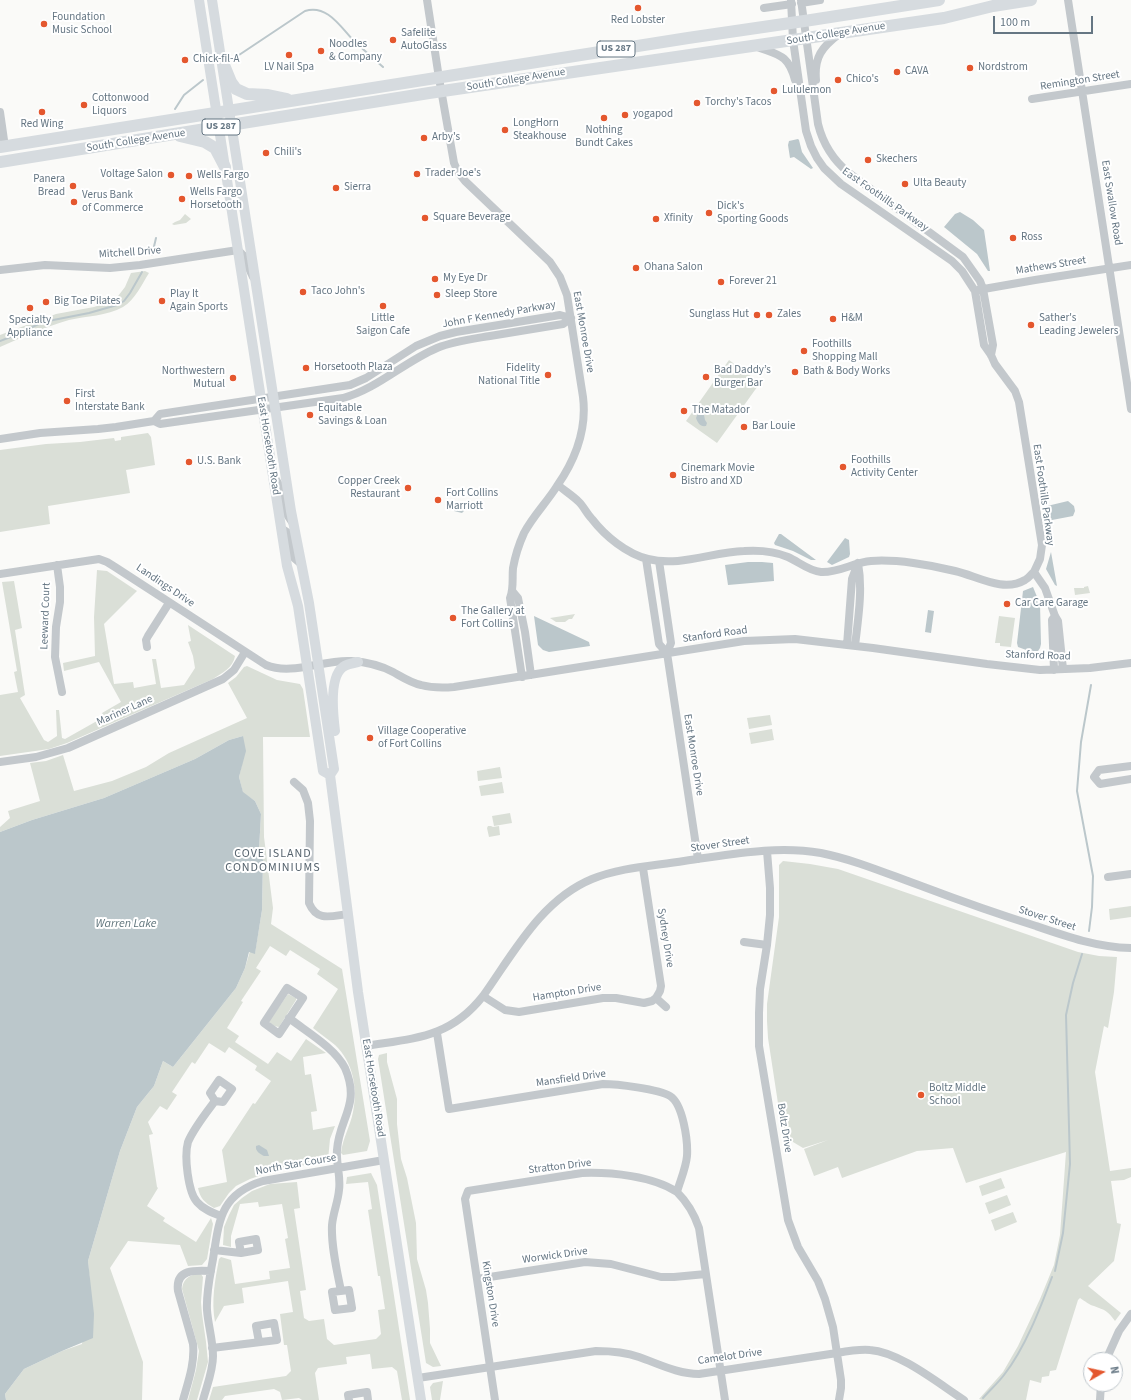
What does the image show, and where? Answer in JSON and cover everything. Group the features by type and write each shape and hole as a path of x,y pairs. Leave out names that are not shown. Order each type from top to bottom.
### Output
{"highway":[{"name":"South College Avenue","path":"3,149 90,133 294,100 939,0"},
{"name":"South College Avenue","path":"0,162 442,92 944,18 993,6 1031,0"},
{"path":"222,60 231,82 236,89 247,94 268,95 294,100"},
{"path":"41,156 46,149 75,140 90,133"},
{"path":"173,135 205,142 215,148 225,167"}],"main road":[{"name":"East Horsetooth Road","path":"199,0 287,566 298,606 323,771 332,771"},
{"path":"206,0 209,17 218,34"},
{"name":"East Horsetooth Road","path":"212,0 273,397 309,603 332,771 348,914 366,1046 421,1400"},
{"path":"332,771 338,762 333,705 336,678 339,670 343,667 358,662"}],"street":[{"name":"East Monroe Drive","path":"427,0 452,154 458,172 465,181 556,270 565,290 571,318 583,397 584,413 577,450 558,485 532,520 520,542 513,568 512,592 510,598 522,676"},
{"path":"798,22 801,2 820,0"},
{"name":"East Swallow Road","path":"1068,0 1130,394 1131,409"},
{"path":"764,8 791,2 798,22"},
{"name":"East Foothills Parkway","path":"798,22 806,39 820,133 828,150 835,160 849,173 963,257 980,281 979,290 984,345 995,364 1015,391 1018,402 1042,545 1040,559 1034,572"},
{"name":"East Foothills Parkway","path":"798,22 793,40 808,137 817,158 824,168 841,184 952,262 979,290"},
{"path":"814,94 817,85 816,65 819,55 828,43 841,33"},
{"path":"754,46 778,54 786,61 793,71 795,83 800,89"},
{"name":"Remington Street","path":"1032,99 1131,84"},
{"path":"0,112 3,149"},
{"path":"238,250 246,258 247,264 256,283"},
{"name":"Mitchell Drive","path":"0,270 45,265 110,268 140,266 238,250"},
{"name":"Mathews Street","path":"979,290 1131,265"},
{"name":"John F Kennedy Parkway","path":"154,421 160,414 350,385 366,378 416,346 449,333 560,315 571,318"},
{"name":"John F Kennedy Parkway","path":"0,439 40,433 98,429 154,421 160,424 275,409 342,398 354,395 369,388 414,359 449,343 563,324 571,318"},
{"path":"273,473 281,488 284,510 294,523"},
{"path":"558,485 579,503 592,520 605,533 621,546 646,559 659,561 685,561 716,554 743,551 777,553 817,571 832,571 858,563 885,561 933,566 1002,584 1016,584 1026,580 1034,572 1045,588 1054,616 1058,621 1064,669"},
{"path":"281,528 290,534 294,558 301,564"},
{"name":"Landings Drive","path":"0,574 99,559 107,562 266,665 286,670 307,666"},
{"name":"East Monroe Drive","path":"646,559 659,644 667,653"},
{"name":"East Monroe Drive","path":"659,561 671,643 667,653 698,859"},
{"path":"851,645 852,578 858,563"},
{"name":"Leeward Court","path":"56,566 60,587 60,602 56,627 55,657 62,692"},
{"name":"East Monroe Drive","path":"512,592 518,598 531,675"},
{"path":"147,646 146,640 148,636 169,603"},
{"path":"1054,616 1052,620 1054,670"},
{"name":"Stanford Road","path":"307,666 337,661 358,662 383,668 419,685 436,688 454,687 744,641 788,639 851,645 1040,670 1090,668 1131,663"},
{"name":"Mariner Lane","path":"0,762 36,757 68,748 223,679 234,670 245,652"},
{"path":"1131,766 1099,770 1094,777 1100,784 1131,779"},
{"path":"294,782 302,790 308,803 310,821 309,903 311,908 320,916 326,917 348,914"},
{"name":"Stover Street","path":"366,1046 418,1038 437,1032 460,1020 483,996 526,935 544,913 556,902 580,885 592,879 622,871 767,850 803,851 840,858 897,877 967,904 1074,939 1100,946 1131,948"},
{"name":"Boltz Drive","path":"767,850 770,888 770,915 760,989 760,1046 786,1208 798,1247 818,1282 825,1299 833,1328 842,1388 839,1400"},
{"name":"Sydney Drive","path":"643,868 661,986 656,998"},
{"path":"1108,877 1131,874"},
{"path":"744,942 767,945"},
{"path":"288,988 303,998 289,1018 279,1034 264,1023 288,988"},
{"name":"Hampton Drive","path":"483,996 505,1010 518,1012 603,998 616,998 644,1003 652,1001 656,998"},
{"path":"656,998 666,1007"},
{"path":"289,1018 328,1047 336,1055 344,1067 348,1077 351,1096 350,1107 339,1137 337,1148 337,1168 340,1189 333,1216 332,1235 341,1291"},
{"name":"Mansfield Drive","path":"437,1032 449,1109 603,1084 614,1084 669,1095 678,1104 681,1110 686,1145 686,1159 677,1192"},
{"path":"215,1101 191,1137 186,1151 186,1158 191,1191 194,1197 204,1208 221,1216"},
{"name":"North Star Course","path":"203,1400 212,1367 212,1348 207,1309 207,1296 221,1216 229,1202 235,1195 252,1184 263,1181 384,1160"},
{"name":"Stratton Drive","path":"468,1191 596,1173 650,1180 660,1183 677,1192"},
{"name":"Kingston Drive","path":"468,1191 465,1199 495,1400"},
{"path":"677,1192 685,1200 696,1218 726,1400"},
{"path":"214,1250 241,1253"},
{"name":"Worwick Drive","path":"477,1279 585,1262 611,1264 661,1277 706,1274"},
{"path":"183,1400 192,1368 194,1352 178,1291 178,1283 184,1274 189,1271 211,1271"},
{"path":"1110,1352 1119,1331 1131,1314"},
{"path":"212,1348 258,1342"},
{"name":"Camelot Drive","path":"418,1378 596,1351 624,1353 679,1372 699,1374 837,1353 871,1350 892,1354 900,1358 964,1400"},
{"path":"349,1400 348,1395 367,1392 368,1400"}],"shaded area":[{"path":"185,214 191,219 186,223 172,224 180,220"},
{"path":"145,271 149,273 141,287 135,296 123,307 103,314 69,320 34,332 0,347 0,335 56,314 94,307 115,300 125,287 131,273"},
{"path":"729,360 760,383 717,443 686,421"},
{"path":"148,433 151,437 155,465 126,470 130,493 48,506 50,524 0,532 0,450 114,438 115,441 121,440 121,437"},
{"path":"97,570 107,571 137,591 104,624 114,684 133,682 134,688 156,684 152,659 156,659 161,688 184,685 195,668 188,642 191,641 188,625 235,656 232,664 227,670 213,679 67,743 49,749 0,756 0,695 18,692 14,672 17,671 2,582 14,581 22,628 15,630 25,695 20,698 44,740 48,742 57,736 56,710 59,710 62,738 65,739 104,717 102,713 121,702 99,662 64,671 63,663 95,656 94,617"},
{"path":"1088,586 1090,593 1075,595 1074,588 1084,588"},
{"path":"575,614 572,619 565,622 556,622 550,618"},
{"path":"999,616 1015,618 1011,647 1000,646 1000,643 995,643"},
{"path":"247,666 277,680 300,684 303,689 310,737 263,737 264,837 273,908 271,924 342,969 370,1141 367,1151 343,1155 341,1153 343,1142 352,1117 355,1094 353,1076 346,1059 341,1052 335,1045 313,1028 338,989 317,974 320,969 290,950 286,956 270,946 256,968 261,971 241,1001 243,1002 227,1028 239,1036 235,1042 268,1064 277,1052 291,1061 306,1039 326,1053 303,1057 305,1075 311,1074 317,1111 311,1112 313,1130 335,1126 330,1139 328,1160 268,1173 250,1179 236,1186 220,1206 214,1208 206,1202 200,1195 198,1188 227,1182 222,1150 253,1103 255,1104 271,1081 255,1070 257,1066 229,1047 225,1053 209,1043 195,1064 192,1062 172,1092 177,1095 167,1110 160,1106 148,1122 153,1134 149,1135 158,1188 147,1206 165,1218 163,1221 196,1242 211,1218 213,1224 207,1259 202,1265 188,1266 180,1245 128,1241 110,1268 143,1362 142,1400 6,1400 5,1394 24,1369 62,1351 82,1344 90,1284 88,1261 120,1151 137,1107 154,1086 163,1061 173,1067 236,988 245,968 250,951 255,953 262,910 263,860 259,850 261,814 255,801 243,793 239,777 242,764 243,736 229,740 195,759 104,798 32,820 0,832 0,827 10,818 8,811 40,801 30,763 46,761 63,755 74,791 112,781 146,767 169,753 247,718 228,683 236,677 244,667"},
{"path":"770,715 772,725 749,729 747,718"},
{"path":"772,729 774,740 751,744 749,733"},
{"path":"500,767 502,778 478,781 477,771"},
{"path":"502,782 504,793 481,796 479,786"},
{"path":"510,813 512,823 494,826 492,816"},
{"path":"488,826 499,826 500,835 489,837"},
{"name":"Boltz Middle School","path":"783,861 838,869 1078,952 1099,956 1117,957 1114,992 1108,1028 1104,1026 1095,1072 1110,1171 1131,1168 1131,1177 1124,1180 1111,1181 1117,1223 1121,1224 1114,1261 1088,1286 1121,1313 1115,1321 1106,1311 1090,1305 1080,1298 1078,1300 1056,1370 1050,1371 1049,1376 1042,1377 1041,1383 1030,1380 1026,1400 979,1399 1003,1372 1018,1346 1054,1265 1060,1235 1066,1152 966,1183 953,1148 917,1151 842,1178 838,1167 814,1176 804,1149 828,1140 803,1148 783,1136 768,1038 767,1004 779,917 779,865"},
{"path":"1131,906 1131,917 1110,920 1109,909"},
{"path":"288,994 296,998 296,1000 279,1027 275,1026 269,1021"},
{"path":"387,1053 387,1062 397,1099 397,1124 401,1159 407,1178 416,1223 417,1259 426,1290 428,1303 430,1343 441,1366 433,1367 426,1363 378,1059 379,1055"},
{"path":"371,1173 377,1185 410,1400 402,1400 397,1371 392,1367 372,1369 370,1354 346,1357 347,1364 318,1368 315,1373 319,1400 302,1400 299,1398 282,1400 280,1392 274,1389 225,1396 222,1400 209,1400 213,1387 286,1376 291,1371 287,1345 284,1345 280,1314 293,1312 288,1281 242,1288 244,1303 224,1306 215,1322 214,1314 213,1298 219,1259 221,1257 231,1260 235,1284 270,1279 269,1271 290,1268 285,1239 288,1238 282,1204 259,1207 258,1202 240,1204 231,1236 231,1247 223,1245 224,1227 234,1205 252,1191 270,1184 297,1182 300,1208 294,1209 306,1290 300,1291 304,1318 309,1321 324,1319 327,1339 334,1345 376,1339 381,1334 378,1310 385,1309 380,1276 378,1276 368,1210 372,1209 368,1182 346,1184 347,1177"},
{"path":"1001,1178 1005,1188 982,1196 979,1186"},
{"path":"1007,1195 1011,1205 989,1214 985,1203"},
{"path":"1013,1212 1017,1222 995,1231 991,1220"},
{"path":"196,1274 201,1274 203,1277 201,1302 208,1362 197,1400 188,1400 196,1370 199,1351 182,1289 186,1279"},
{"path":"443,1381 440,1400 432,1400 430,1387 433,1383"}],"water":[{"path":"798,139 802,152 813,168 811,169 794,157 790,158 788,145 789,141"},
{"path":"960,212 973,220 984,230 990,271 988,271 977,254 944,227 955,214"},
{"path":"698,413 702,413 704,415 707,423 706,426 702,426 698,423 696,418"},
{"path":"1068,501 1074,506 1075,511 1073,516 1052,520 1048,519 1046,509 1047,506"},
{"path":"458,504 466,506 466,509 462,513 454,511 455,506 458,506"},
{"path":"779,534 816,560 811,560 793,551 775,545 774,543"},
{"path":"845,538 849,540 849,557 832,565 827,562"},
{"path":"1051,552 1057,586 1046,569"},
{"path":"748,562 773,563 774,581 728,585 725,565"},
{"path":"1033,587 1040,604 1041,644 1038,651 1029,651 1018,647 1017,643 1023,591"},
{"path":"928,610 934,611 931,633 925,632"},
{"path":"534,616 589,642 590,646 549,652 543,650 538,645"},
{"name":"Warren Lake","path":"243,736 246,751 239,777 243,792 255,801 261,814 259,850 263,860 262,910 255,954 249,952 245,968 236,988 173,1067 163,1061 154,1086 137,1107 120,1151 88,1261 94,1314 93,1338 24,1369 5,1394 6,1400 0,1400 0,832 32,820 104,798 195,759 229,740"},
{"path":"259,1145 267,1150 269,1156 264,1156 258,1152 256,1146"}],"waterway":[{"path":"230,61 305,11 313,10 321,11 327,14 383,67"},
{"path":"175,109 184,95 203,80"},
{"path":"152,255 156,238"},
{"path":"0,341 43,322 89,313 117,305 124,301 142,272"},
{"path":"1089,931 1092,907 1093,876 1077,791 1081,742 1091,685"},
{"path":"1055,1271 1063,1233 1070,1164 1066,1015 1073,983 1082,954"},
{"path":"983,1398 1004,1375 1019,1353 1037,1315 1052,1277"}],"place":[{"name":"Red Lobster","path":"638,8"},
{"name":"Foundation Music School","path":"44,24"},
{"name":"Safelite AutoGlass","path":"393,40"},
{"name":"Noodles & Company","path":"321,51"},
{"name":"LV Nail Spa","path":"289,55"},
{"name":"Chick-fil-A","path":"185,60"},
{"name":"Nordstrom","path":"970,68"},
{"name":"CAVA","path":"897,72"},
{"name":"Chico's","path":"838,80"},
{"name":"Lululemon","path":"774,91"},
{"name":"Torchy's Tacos","path":"697,103"},
{"name":"Cottonwood Liquors","path":"84,105"},
{"name":"Red Wing","path":"42,112"},
{"name":"yogapod","path":"625,115"},
{"name":"Nothing Bundt Cakes","path":"604,118"},
{"name":"LongHorn Steakhouse","path":"505,130"},
{"name":"Arby's","path":"424,138"},
{"name":"Chili's","path":"266,153"},
{"name":"Skechers","path":"868,160"},
{"name":"Trader Joe's","path":"417,174"},
{"name":"Voltage Salon","path":"171,175"},
{"name":"Wells Fargo","path":"189,176"},
{"name":"Ulta Beauty","path":"905,184"},
{"name":"Panera Bread","path":"73,186"},
{"name":"Sierra","path":"336,188"},
{"name":"Wells Fargo Horsetooth","path":"182,199"},
{"name":"Verus Bank of Commerce","path":"74,202"},
{"name":"Dick's Sporting Goods","path":"709,213"},
{"name":"Square Beverage","path":"425,218"},
{"name":"Xfinity","path":"656,219"},
{"name":"Ross","path":"1013,238"},
{"name":"Ohana Salon","path":"636,268"},
{"name":"My Eye Dr","path":"435,279"},
{"name":"Forever 21","path":"721,282"},
{"name":"Taco John's","path":"303,292"},
{"name":"Sleep Store","path":"437,295"},
{"name":"Play It Again Sports","path":"162,301"},
{"name":"Big Toe Pilates","path":"46,302"},
{"name":"Little Saigon Cafe","path":"383,306"},
{"name":"Specialty Appliance","path":"30,308"},
{"name":"Sunglass Hut","path":"757,315"},
{"name":"Zales","path":"769,315"},
{"name":"H&M","path":"833,319"},
{"name":"Sather's Leading Jewelers","path":"1031,325"},
{"name":"Foothills Shopping Mall","path":"804,351"},
{"name":"Horsetooth Plaza","path":"306,368"},
{"name":"Bath & Body Works","path":"795,372"},
{"name":"Fidelity National Title","path":"548,375"},
{"name":"Bad Daddy’s Burger Bar","path":"706,377"},
{"name":"Northwestern Mutual","path":"233,378"},
{"name":"First Interstate Bank","path":"67,401"},
{"name":"The Matador","path":"684,411"},
{"name":"Equitable Savings & Loan","path":"310,415"},
{"name":"Bar Louie","path":"744,427"},
{"name":"U.S. Bank","path":"189,462"},
{"name":"Foothills Activity Center","path":"843,467"},
{"name":"Cinemark Movie Bistro and XD","path":"673,475"},
{"name":"Copper Creek Restaurant","path":"408,488"},
{"name":"Fort Collins Marriott","path":"438,500"},
{"name":"Car Care Garage","path":"1007,604"},
{"name":"The Gallery at Fort Collins","path":"453,618"},
{"name":"Village Cooperative of Fort Collins","path":"370,738"},
{"name":"Boltz Middle School","path":"921,1095"}],"district":[{"name":"COVE ISLAND CONDOMINIUMS","path":"273,861"}]}
